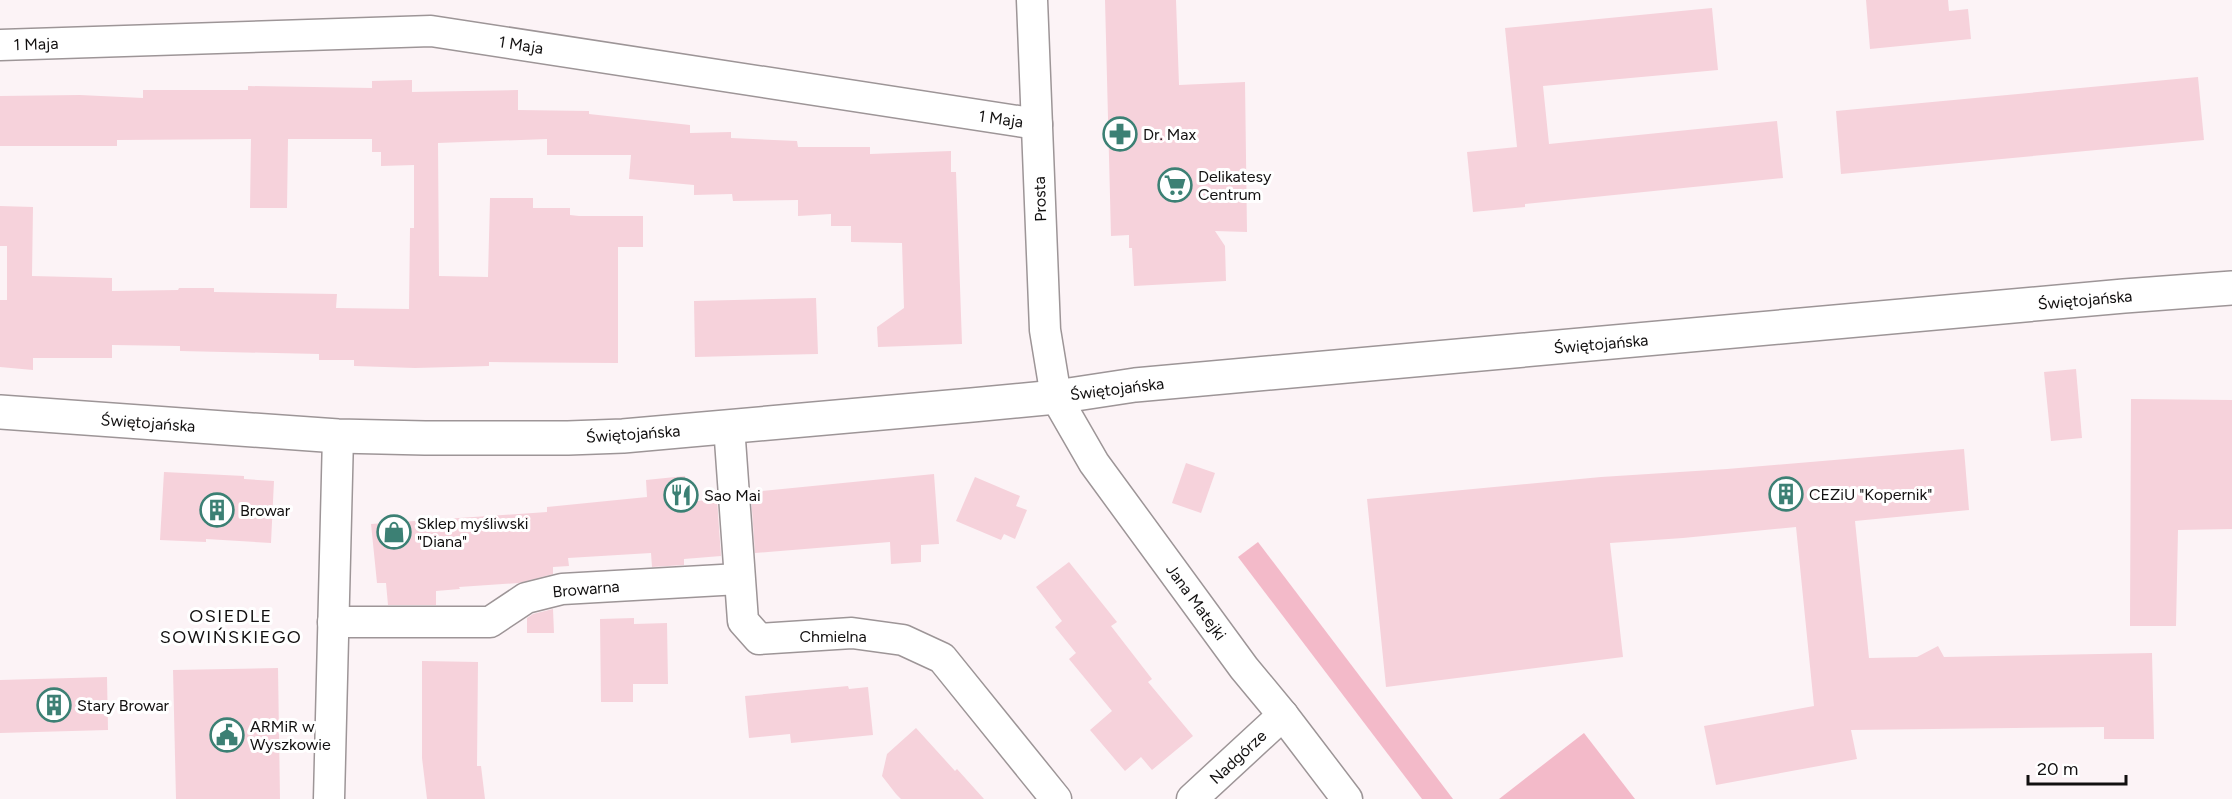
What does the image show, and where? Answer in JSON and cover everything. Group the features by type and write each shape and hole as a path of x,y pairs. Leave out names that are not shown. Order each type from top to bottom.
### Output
{"street":[{"name":"Prosta","path":"1032,0 1045,330 1056,397"},
{"name":"1 Maja","path":"0,45 431,31 1036,124"},
{"name":"Świętojańska","path":"0,412 338,436 568,438 623,436 1056,397 1135,385 2232,288"},
{"name":"Jana Matejki","path":"1056,397 1094,463 1244,668 1347,799"},
{"name":"Chmielna","path":"729,426 742,621 759,639 852,633 903,640 942,658 1056,799"},
{"path":"329,799 338,436"},
{"name":"Browarna","path":"333,622 490,622 526,598 562,589 739,579"},
{"name":"Nadgórze","path":"1192,799 1283,715"}],"shaded area":[{"path":"1258,542 1453,799 1422,799 1238,557"},
{"path":"1584,733 1635,799 1499,799"}],"building":[{"path":"1105,0 1176,0 1179,85 1245,82 1247,232 1215,231 1225,246 1226,281 1134,286 1129,235 1111,236"},
{"path":"1866,0 1948,0 1949,11 1968,9 1971,39 1870,49"},
{"path":"1712,8 1718,70 1543,86 1549,144 1777,121 1783,178 1525,204 1525,207 1473,212 1467,152 1517,147 1505,28"},
{"path":"2198,77 2204,140 1841,174 1836,111"},
{"path":"412,80 412,92 518,90 518,110 589,111 589,114 690,125 690,133 731,132 731,138 797,141 798,147 870,147 870,154 951,151 951,172 956,172 962,344 878,347 877,327 904,308 902,243 851,242 851,226 831,226 831,214 798,216 798,200 733,201 732,194 694,195 694,185 629,179 631,155 547,155 547,139 438,143 439,276 488,277 490,198 533,198 533,208 570,208 570,215 643,216 643,247 618,247 618,363 489,362 489,366 415,368 354,366 354,360 319,360 319,354 180,351 180,346 112,345 112,358 33,358 33,370 0,367 0,300 7,300 7,246 0,246 0,206 33,207 32,276 112,278 112,291 214,288 214,292 337,294 336,308 409,309 410,228 414,228 414,165 381,166 381,152 372,152 372,139 288,139 287,208 250,208 251,139 117,140 117,146 0,146 0,96 80,95 143,98 143,90 248,90 248,86 372,88 372,81"},
{"path":"816,298 818,354 695,357 694,301"},
{"path":"2076,369 2082,438 2051,441 2044,372"},
{"path":"2131,399 2232,400 2232,529 2178,530 2176,626 2130,626"},
{"path":"1964,449 1969,510 1855,521 1869,658 1917,657 1938,646 1944,657 2152,653 2154,739 2104,739 2104,727 1851,730 1857,759 1716,785 1704,726 1814,706 1796,527 1610,543 1623,657 1386,687 1367,499 1601,477"},
{"path":"1186,463 1215,473 1201,513 1172,503"},
{"name":"Browar","path":"164,472 244,476 244,479 274,481 271,543 206,539 206,542 160,540"},
{"path":"934,474 939,544 921,545 921,562 891,564 890,542 755,553 751,496 761,496 761,491"},
{"path":"685,476 687,502 717,499 721,556 684,559 684,565 652,567 651,553 568,558 569,566 553,567 553,574 519,583 436,591 436,605 388,605 386,583 377,583 371,524 547,512 547,507 647,497 646,480"},
{"path":"975,477 1020,496 1016,506 1027,510 1015,539 1004,534 1001,540 956,521"},
{"path":"1069,562 1117,622 1111,626 1152,679 1148,682 1193,736 1152,770 1141,757 1125,771 1090,730 1112,711 1069,659 1076,653 1055,627 1062,621 1036,587"},
{"path":"553,609 554,633 527,633 527,618 533,614"},
{"path":"634,618 634,624 667,623 668,684 633,684 633,702 601,702 600,619"},
{"path":"422,661 478,662 477,766 481,766 485,799 427,799 422,758"},
{"name":"ARMiR w Wyszkowie","path":"278,668 280,799 176,799 173,670"},
{"name":"Stary Browar","path":"107,677 108,730 0,733 0,680"},
{"path":"848,686 849,689 868,687 873,735 791,743 790,734 749,738 745,696"},
{"path":"916,728 984,799 901,799 896,794 882,776 887,754"}],"place":[{"name":"Dr. Max","path":"1120,134"},
{"name":"Delikatesy Centrum","path":"1175,185"},
{"name":"CEZiU \"Kopernik\"","path":"1786,494"},
{"name":"Sao Mai","path":"681,495"},
{"name":"Browar","path":"217,510"},
{"name":"Sklep myśliwski \"Diana\"","path":"394,532"},
{"name":"Stary Browar","path":"54,705"},
{"name":"ARMiR w Wyszkowie","path":"227,735"}],"district":[{"name":"OSIEDLE SOWIŃSKIEGO","path":"231,626"}]}
